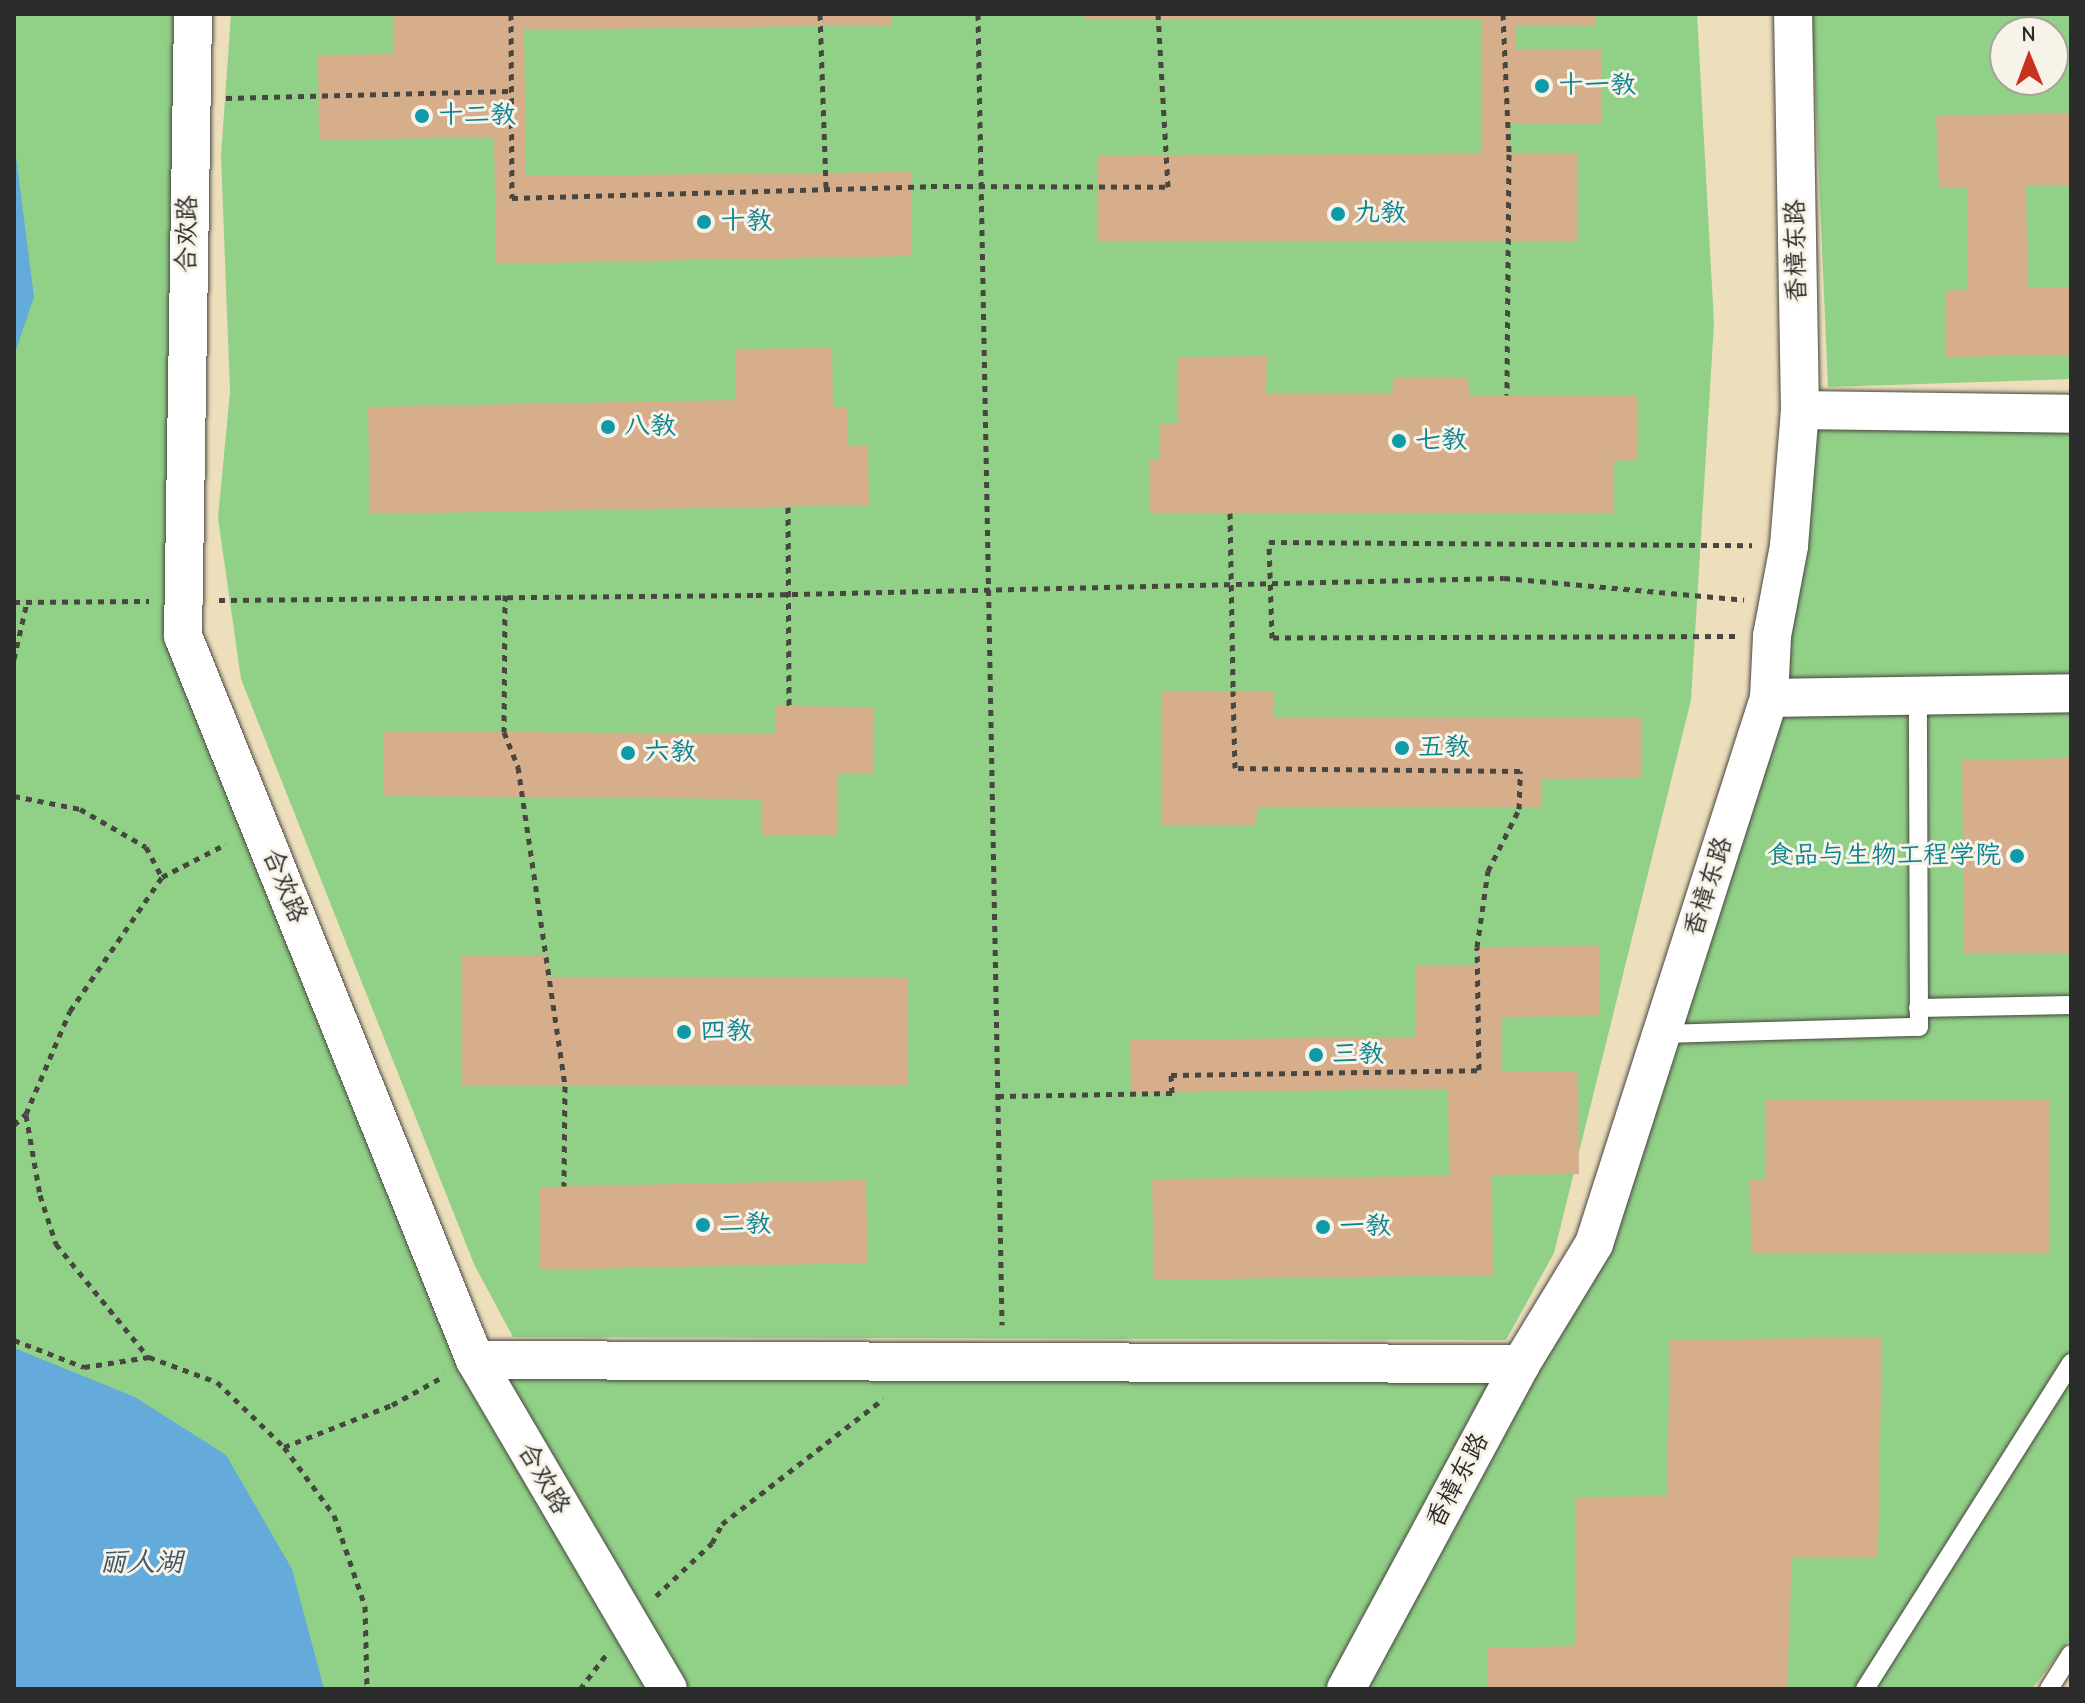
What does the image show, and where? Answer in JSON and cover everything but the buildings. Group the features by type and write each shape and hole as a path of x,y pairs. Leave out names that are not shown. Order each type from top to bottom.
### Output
{"street":[{"name":"合欢路","path":"193,14 183,636 475,1360 626,1625 668,1689"},
{"name":"香樟东路","path":"1346,1689 1521,1364 1594,1244 1769,698 1775,619 1789,546 1800,410 1793,14"},
{"path":"1800,410 2071,414"},
{"path":"1769,698 2071,693"},
{"path":"475,1360 1521,1364"}],"lane":[{"path":"1661,1034 1919,1027 1918,696"},
{"path":"1918,1008 2071,1005"},
{"path":"1865,1689 2071,1363"},
{"path":"2049,1689 2071,1654"}],"path":[{"path":"511,14 509,91 512,198 826,189 1168,187 1158,14"},
{"path":"820,14 826,189"},
{"path":"978,14 1003,1339"},
{"path":"1503,14 1509,154 1507,395"},
{"path":"190,99 509,91"},
{"path":"788,507 789,706"},
{"path":"998,1096 1172,1093 1171,1075 1479,1070 1479,932 1488,871 1519,809 1520,771 1235,768 1230,513"},
{"path":"1775,619 1272,638 1269,542 1789,546"},
{"path":"14,602 990,591 1504,578 1775,619"},
{"path":"505,595 504,732 518,767 565,1086 564,1186"},
{"path":"14,659 27,602"},
{"path":"14,796 80,809 146,847 162,877"},
{"path":"14,1125 26,1114 70,1011 162,877 260,826"},
{"path":"26,1114 40,1195 56,1244 149,1357"},
{"path":"14,1340 84,1367 149,1357 217,1382 284,1447 334,1515 365,1606 367,1689"},
{"path":"284,1447 392,1405 475,1360"},
{"path":"626,1625 712,1543 722,1524 867,1413 925,1362"}],"green space":[{"path":"14,14 193,14 183,636 475,1360 1521,1364 1594,1244 1770,701 2071,695 2071,1638 2032,1689 14,1689"},
{"path":"231,14 1697,14 1714,323 1691,700 1554,1253 1506,1340 513,1337 474,1264 241,679 218,518 230,392 221,156"},
{"path":"1812,14 2071,14 2071,379 1828,387"},
{"path":"1802,410 2071,414 2071,692 1773,695"}],"water":[{"path":"14,141 34,297 14,356"},
{"name":"丽人湖","path":"14,1348 135,1397 226,1455 292,1569 324,1689 14,1689"}],"place":[{"name":"十一教","path":"1542,86"},
{"name":"十二教","path":"422,116"},
{"name":"九教","path":"1338,214"},
{"name":"十教","path":"704,222"},
{"name":"八教","path":"608,427"},
{"name":"七教","path":"1399,441"},
{"name":"五教","path":"1402,748"},
{"name":"六教","path":"628,753"},
{"name":"食品与生物工程学院","path":"2017,856"},
{"name":"四教","path":"684,1032"},
{"name":"三教","path":"1316,1055"},
{"name":"二教","path":"703,1225"},
{"name":"一教","path":"1323,1227"}]}
